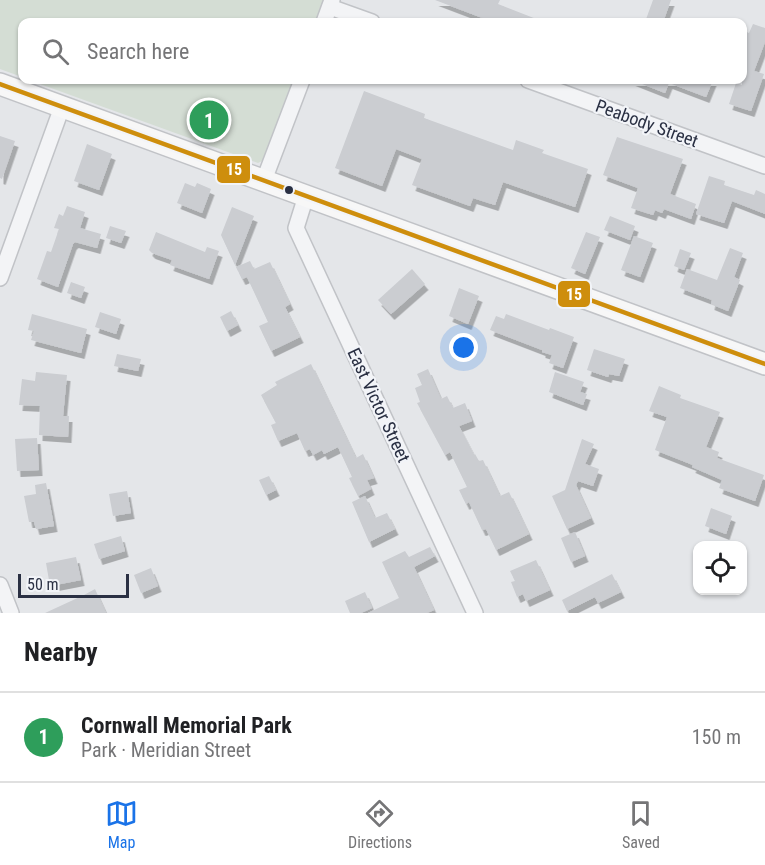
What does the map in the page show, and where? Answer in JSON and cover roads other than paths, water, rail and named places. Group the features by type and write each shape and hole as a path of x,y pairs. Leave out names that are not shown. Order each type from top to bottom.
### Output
{"main road":[{"path":"0,84 765,364"}],"street":[{"path":"325,18 331,3 363,18"},
{"path":"264,180 300,84"},
{"name":"Peabody Street","path":"539,84 765,166"},
{"path":"0,279 62,107"},
{"name":"East Victor Street","path":"306,196 296,228 475,613"},
{"path":"0,585 11,613"}],"place":[{"name":"Cornwall Memorial Park","path":"209,120"}]}
